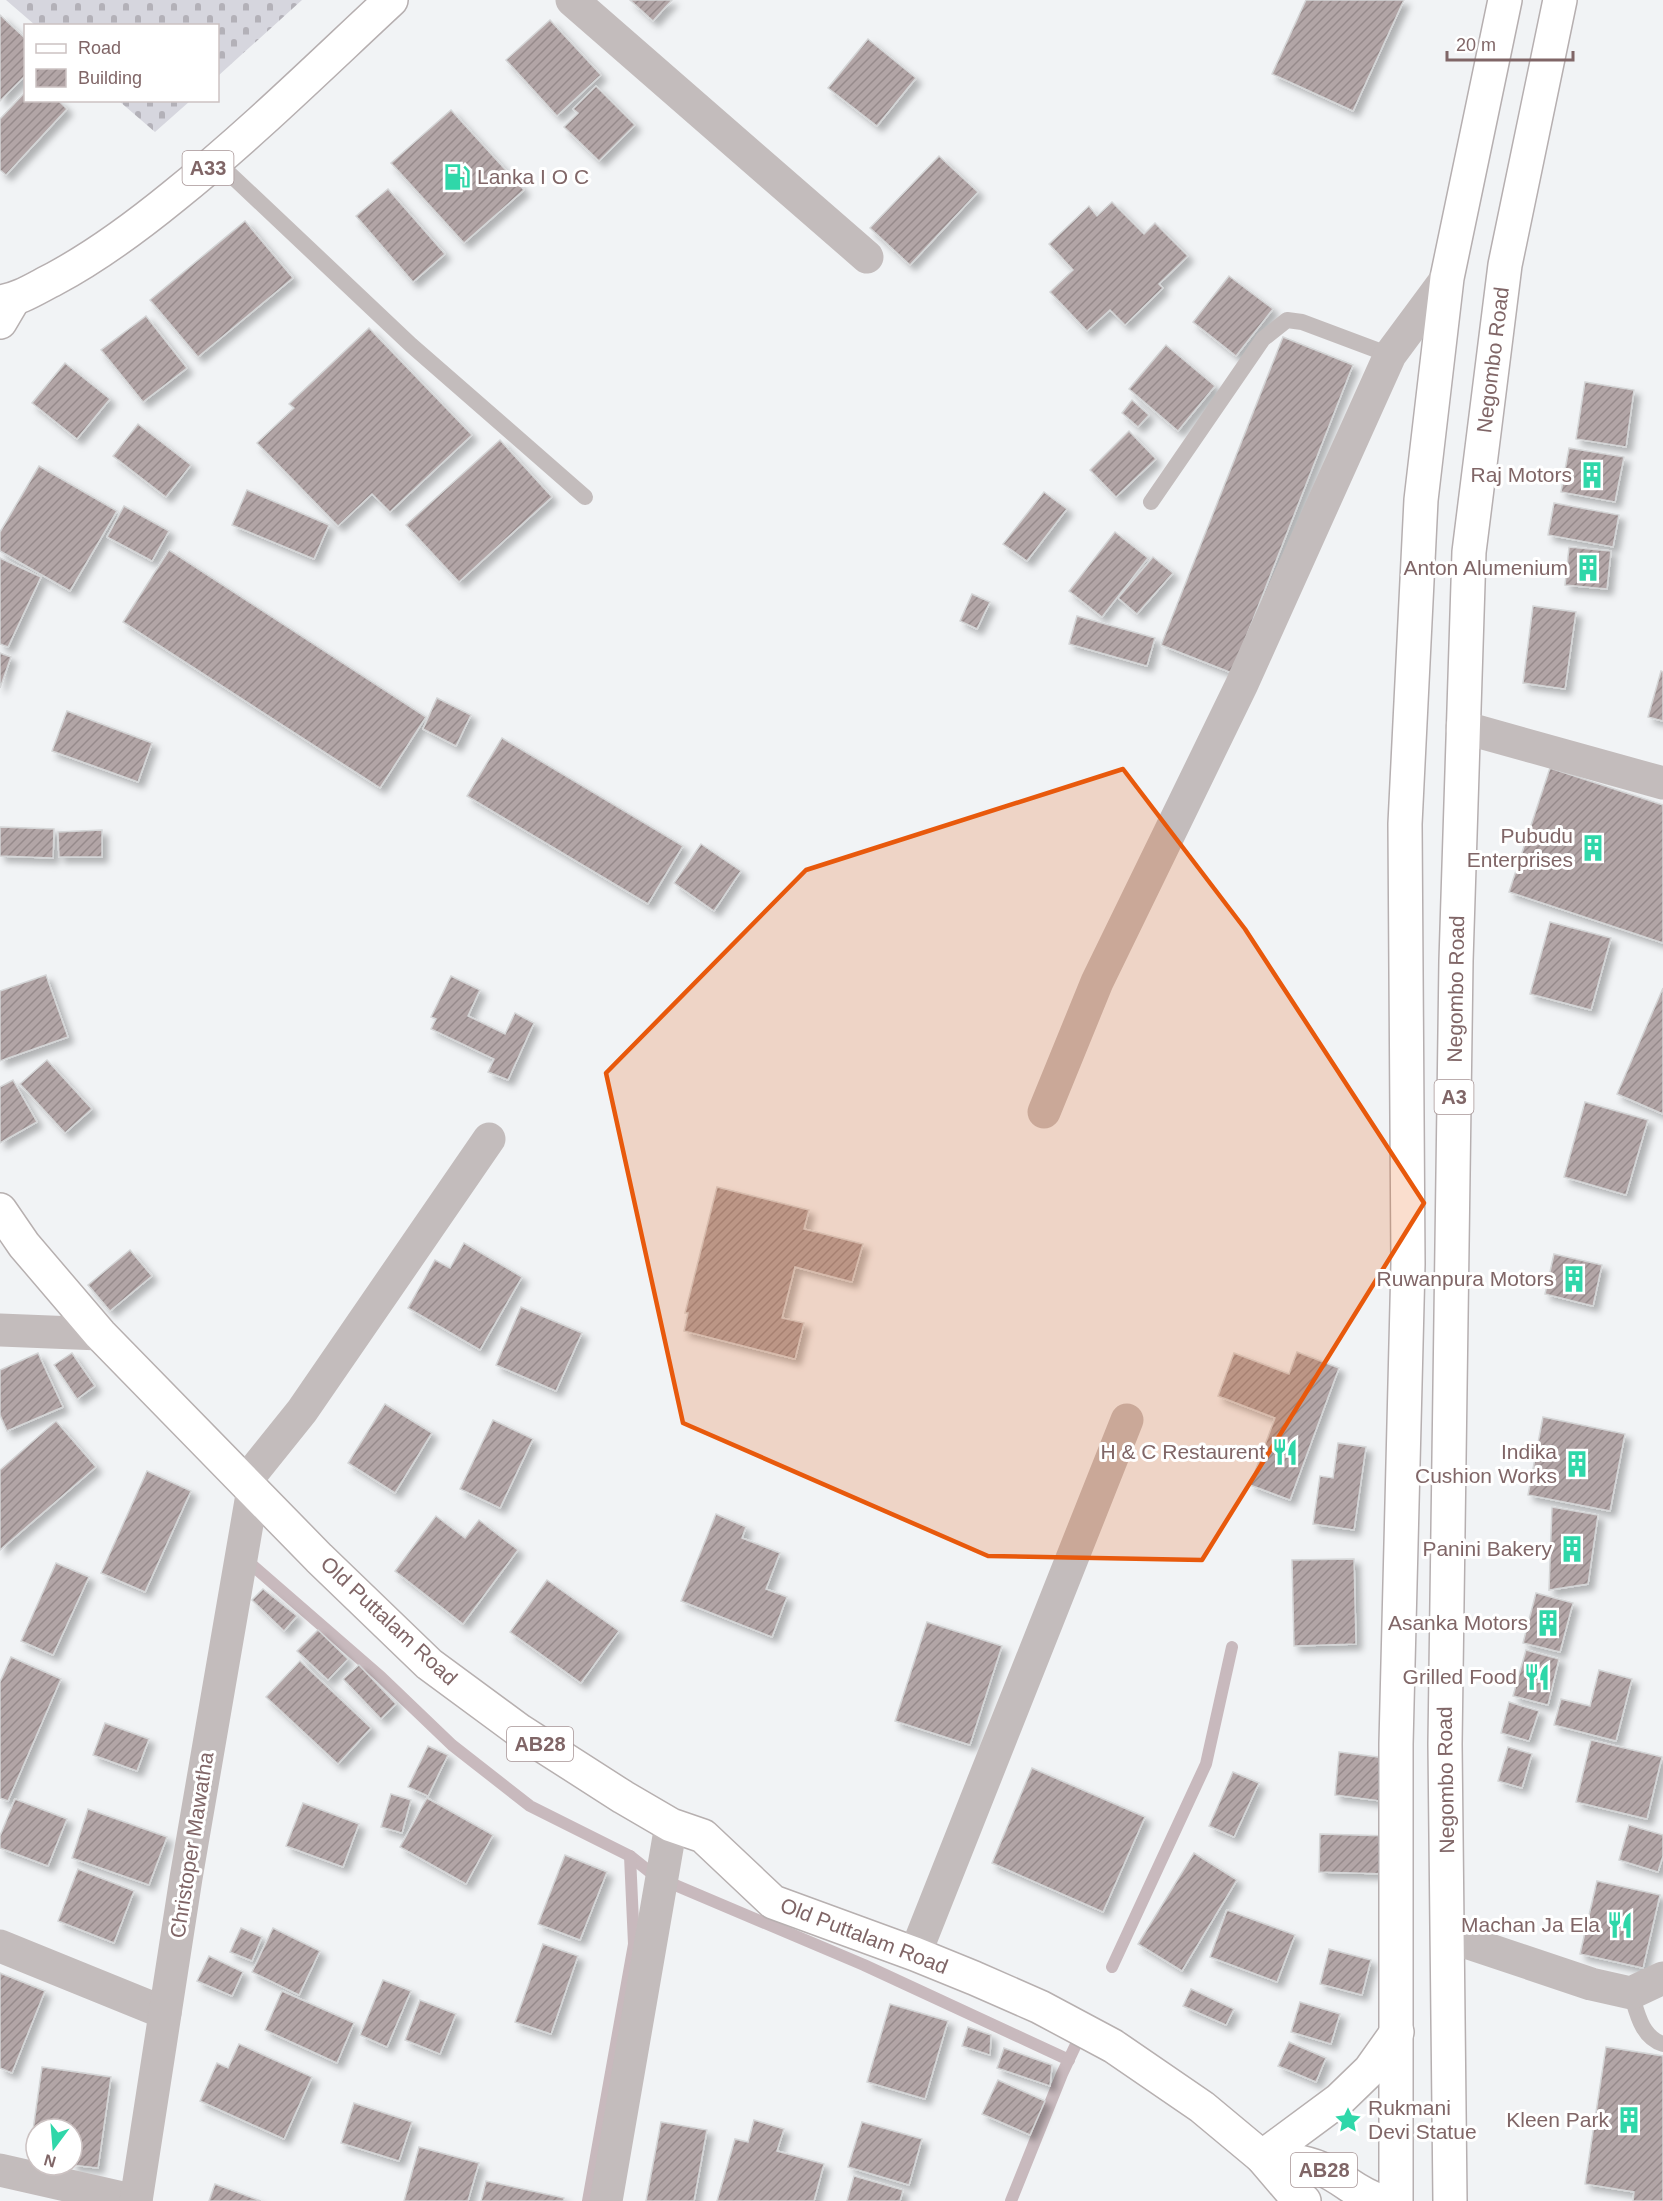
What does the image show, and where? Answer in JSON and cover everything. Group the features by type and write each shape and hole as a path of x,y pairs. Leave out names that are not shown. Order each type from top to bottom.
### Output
{"main road":[{"name":"A33","path":"4,308 81,264 134,228 216,161 391,0"},
{"name":"A3","path":"1396,2201 1396,1744 1408,1264 1405,824 1421,500 1447,278 1505,0"},
{"name":"Negombo Road","path":"1450,2201 1444,1744 1456,961 1469,552 1504,265 1560,0"},
{"name":"Old Puttalam Road","path":"0,1210 24,1245 100,1334 319,1558 429,1664 520,1731 623,1797 671,1825 703,1836 773,1902 915,1954 1050,2012 1113,2046 1202,2107 1262,2157 1300,2200"},
{"path":"1262,2157 1339,2100 1370,2070 1397,2032"},
{"name":"AB28","path":"1262,2157 1295,2161 1323,2170 1372,2199 1381,2201"}],"street":[{"path":"572,0 867,257"},
{"path":"1044,1112 1097,982 1242,684 1390,355 1447,278"},
{"path":"1462,727 1663,783"},
{"path":"249,1486 489,1139"},
{"path":"0,1330 100,1334"},
{"path":"915,1954 1127,1420"},
{"name":"Christoper Mawatha","path":"136,2201 249,1486"},
{"path":"606,2201 671,1825"},
{"path":"1448,1936 1590,1984 1631,1992 1663,1978"},
{"path":"0,1946 165,2013"},
{"path":"0,2170 136,2201"}],"lane":[{"path":"216,161 411,345 585,498"},
{"path":"1151,502 1263,339 1287,320 1302,322 1390,355"},
{"path":"1631,1992 1640,2024 1657,2042 1663,2044"}],"highlighted area":[{"path":"1123,769 1245,929 1424,1203 1202,1560 988,1556 683,1423 606,1073 806,870"}],"green space":[{"path":"6,0 302,0 219,75 219,24 34,24"},
{"path":"120,102 189,102 155,132"}],"building":[{"path":"630,0 672,0 653,21"},
{"path":"1306,0 1404,0 1353,111 1272,74"},
{"path":"0,15 24,37 24,77 0,101"},
{"path":"550,20 601,75 557,116 506,60"},
{"path":"868,39 916,78 877,126 828,88"},
{"path":"596,86 635,125 599,161 564,127 578,113 573,109"},
{"path":"24,93 24,102 60,102 67,109 6,175 0,170 0,119"},
{"name":"Lanka I O C","path":"451,110 524,190 464,243 391,163"},
{"path":"939,156 978,192 910,265 870,228"},
{"path":"388,189 445,254 413,282 356,216"},
{"path":"1112,202 1144,234 1155,223 1188,256 1159,284 1163,288 1125,325 1110,310 1087,331 1050,292 1073,270 1049,244 1089,206 1097,216"},
{"path":"245,221 293,278 198,357 150,300"},
{"path":"1229,276 1273,309 1236,356 1193,322"},
{"path":"146,316 187,368 143,402 101,350"},
{"path":"369,328 472,435 390,512 372,494 338,526 257,443 294,408 289,404"},
{"path":"1283,337 1353,365 1232,673 1161,645"},
{"path":"1166,345 1215,386 1178,431 1129,389"},
{"path":"65,363 110,399 77,439 32,403"},
{"path":"1585,382 1634,390 1626,447 1576,439"},
{"path":"1132,400 1149,415 1138,427 1122,413"},
{"path":"138,424 191,465 166,497 113,456"},
{"path":"1129,431 1156,459 1116,497 1090,470"},
{"path":"500,440 552,497 459,582 406,525"},
{"name":"Raj Motors","path":"1569,448 1624,457 1615,502 1561,492"},
{"path":"39,466 117,511 70,591 0,551 0,532"},
{"path":"247,490 329,525 314,559 232,525"},
{"path":"1044,492 1067,509 1027,561 1003,544"},
{"path":"1554,503 1619,515 1613,547 1548,535"},
{"path":"124,506 169,531 152,561 107,537"},
{"path":"1115,532 1148,558 1102,617 1069,591"},
{"name":"Anton Alumenium","path":"1569,547 1611,551 1607,589 1565,585"},
{"path":"169,550 426,717 380,788 123,622"},
{"path":"1153,557 1173,573 1137,614 1118,598"},
{"path":"0,558 41,577 8,647 0,644"},
{"path":"972,594 990,602 977,629 960,621"},
{"path":"1533,606 1576,612 1565,689 1523,683"},
{"path":"1077,616 1155,638 1147,666 1069,644"},
{"path":"0,653 11,657 0,688"},
{"path":"1661,671 1663,672 1663,721 1648,717"},
{"path":"437,698 471,715 456,746 423,729"},
{"path":"67,711 152,743 138,782 52,751"},
{"path":"502,738 683,846 648,904 467,796"},
{"name":"Pubudu Enterprises","path":"1550,768 1663,805 1663,943 1509,892"},
{"path":"0,827 54,829 53,858 0,856"},
{"path":"102,830 102,857 59,857 58,832"},
{"path":"701,844 741,871 714,911 674,883"},
{"path":"1550,922 1611,938 1591,1010 1530,994"},
{"path":"46,975 68,1037 0,1061 0,991"},
{"path":"451,976 480,990 468,1016 505,1034 515,1013 534,1023 508,1080 488,1072 494,1059 431,1029 436,1019 431,1017"},
{"path":"1663,988 1663,1114 1617,1094"},
{"path":"47,1060 92,1109 65,1133 20,1084"},
{"path":"13,1080 37,1122 0,1143 0,1087"},
{"path":"1585,1102 1648,1120 1626,1195 1564,1177"},
{"path":"717,1187 809,1210 804,1229 863,1244 852,1282 795,1267 782,1318 804,1323 795,1359 684,1331 688,1313 685,1313"},
{"path":"464,1243 522,1277 480,1350 408,1308 435,1260 450,1268"},
{"path":"130,1250 152,1276 110,1311 88,1285"},
{"name":"Ruwanpura Motors","path":"1554,1254 1602,1265 1593,1306 1545,1294"},
{"path":"521,1307 582,1333 556,1391 496,1365"},
{"name":"H & C Restaurent","path":"1297,1352 1339,1368 1290,1500 1250,1485 1275,1418 1218,1396 1234,1353 1289,1374"},
{"path":"38,1353 63,1407 7,1431 0,1415 0,1370"},
{"path":"72,1353 95,1386 77,1399 54,1365"},
{"path":"385,1404 432,1433 395,1493 348,1463"},
{"name":"Indika Cushion Works","path":"1543,1417 1625,1434 1610,1511 1528,1495"},
{"path":"493,1420 533,1439 500,1508 460,1489"},
{"path":"56,1421 96,1467 0,1550 0,1470"},
{"path":"1338,1443 1366,1447 1354,1530 1313,1524 1320,1476 1333,1478"},
{"path":"147,1471 191,1491 145,1592 101,1573"},
{"name":"Panini Bakery","path":"1552,1507 1598,1515 1588,1584 1549,1590"},
{"path":"716,1514 746,1527 742,1538 780,1553 766,1589 787,1597 772,1637 681,1601"},
{"path":"436,1516 465,1538 479,1520 518,1550 463,1624 395,1571"},
{"path":"1354,1559 1356,1644 1294,1646 1292,1560"},
{"path":"56,1563 89,1577 53,1655 21,1641"},
{"path":"547,1580 619,1631 581,1683 510,1632"},
{"path":"263,1589 297,1616 284,1631 252,1600"},
{"name":"Asanka Motors","path":"1536,1593 1573,1603 1560,1652 1523,1643"},
{"path":"927,1622 1002,1646 970,1745 895,1721"},
{"path":"318,1630 348,1659 328,1680 297,1651"},
{"name":"Grilled Food","path":"1526,1650 1559,1659 1548,1705 1513,1696"},
{"path":"11,1657 61,1679 8,1801 0,1798 0,1682"},
{"path":"300,1661 371,1728 338,1764 266,1697"},
{"path":"359,1665 396,1704 381,1719 343,1679"},
{"path":"1599,1670 1632,1679 1616,1741 1554,1725 1561,1699 1590,1706"},
{"path":"1509,1702 1539,1711 1529,1741 1501,1733"},
{"path":"105,1723 149,1739 137,1771 93,1755"},
{"path":"1591,1740 1662,1757 1647,1819 1576,1802"},
{"path":"428,1746 448,1755 428,1796 408,1787"},
{"path":"1508,1747 1532,1754 1522,1788 1498,1781"},
{"path":"1339,1752 1385,1758 1381,1801 1335,1795"},
{"path":"1032,1768 1145,1817 1103,1912 992,1863"},
{"path":"1233,1772 1259,1783 1234,1837 1209,1826"},
{"path":"391,1794 411,1800 402,1833 381,1827"},
{"path":"427,1798 493,1835 466,1884 400,1847"},
{"path":"15,1799 67,1819 48,1866 0,1848 0,1836"},
{"path":"303,1803 359,1824 343,1867 286,1846"},
{"path":"88,1809 167,1837 149,1885 72,1858"},
{"path":"1629,1825 1663,1835 1663,1856 1658,1872 1619,1860"},
{"path":"1320,1834 1389,1836 1389,1874 1319,1872"},
{"path":"1194,1853 1237,1880 1182,1971 1138,1944"},
{"path":"565,1855 607,1872 580,1940 538,1924"},
{"path":"78,1869 134,1891 114,1943 58,1921"},
{"name":"Machan Ja Ela","path":"1597,1881 1660,1895 1643,1968 1580,1954"},
{"path":"1227,1910 1295,1935 1277,1982 1210,1957"},
{"path":"241,1928 262,1937 252,1961 230,1952"},
{"path":"273,1928 320,1951 299,1995 252,1972"},
{"path":"543,1944 578,1956 551,2034 515,2022"},
{"path":"1329,1949 1371,1960 1362,1995 1320,1984"},
{"path":"209,1956 243,1972 232,1996 197,1981"},
{"path":"0,1973 45,1991 12,2073 0,2068"},
{"path":"383,1980 411,1991 387,2047 360,2035"},
{"path":"1191,1989 1234,2009 1226,2025 1183,2006"},
{"path":"282,1991 354,2023 337,2063 265,2030"},
{"path":"420,2000 456,2014 440,2054 405,2040"},
{"path":"1300,2002 1340,2014 1331,2044 1291,2032"},
{"path":"890,2004 948,2021 925,2099 867,2082"},
{"path":"968,2027 991,2035 990,2055 962,2046"},
{"path":"1289,2042 1326,2058 1316,2082 1278,2066"},
{"path":"239,2044 312,2077 284,2139 200,2101 217,2063 228,2068"},
{"name":"Kleen Park","path":"1606,2047 1663,2056 1663,2201 1633,2201 1634,2192 1585,2184"},
{"path":"1004,2048 1052,2065 1050,2086 997,2068"},
{"path":"42,2067 111,2077 98,2168 84,2166 84,2117 35,2117"},
{"path":"998,2080 1045,2101 1030,2135 982,2114"},
{"path":"354,2103 412,2122 399,2161 341,2143"},
{"path":"754,2120 784,2129 777,2151 824,2164 814,2201 717,2201 735,2139 748,2142"},
{"path":"661,2122 707,2130 694,2201 646,2201"},
{"path":"862,2122 922,2139 909,2185 848,2167"},
{"path":"419,2147 479,2163 468,2201 404,2201"},
{"path":"854,2176 903,2190 900,2201 847,2201"},
{"path":"486,2181 564,2198 563,2201 481,2201"},
{"path":"215,2184 261,2201 209,2201"}],"waterway":[{"path":"245,1559 381,1677 452,1745 530,1806 630,1856 650,1872"},
{"path":"1112,1967 1206,1764 1232,1647"},
{"path":"588,2201 634,1944 630,1856"},
{"path":"675,1885 864,1965 1069,2060"},
{"path":"1011,2201 1062,2074 1080,2036"}],"place":[{"name":"Lanka I O C","path":"457,177"},
{"name":"Raj Motors","path":"1592,475"},
{"name":"Anton Alumenium","path":"1588,568"},
{"name":"Pubudu Enterprises","path":"1593,848"},
{"name":"Ruwanpura Motors","path":"1574,1279"},
{"name":"H & C Restaurent","path":"1285,1452"},
{"name":"Indika Cushion Works","path":"1577,1464"},
{"name":"Panini Bakery","path":"1572,1549"},
{"name":"Asanka Motors","path":"1548,1623"},
{"name":"Grilled Food","path":"1537,1677"},
{"name":"Machan Ja Ela","path":"1620,1925"},
{"name":"Rukmani Devi Statue","path":"1348,2120"},
{"name":"Kleen Park","path":"1629,2120"}]}
